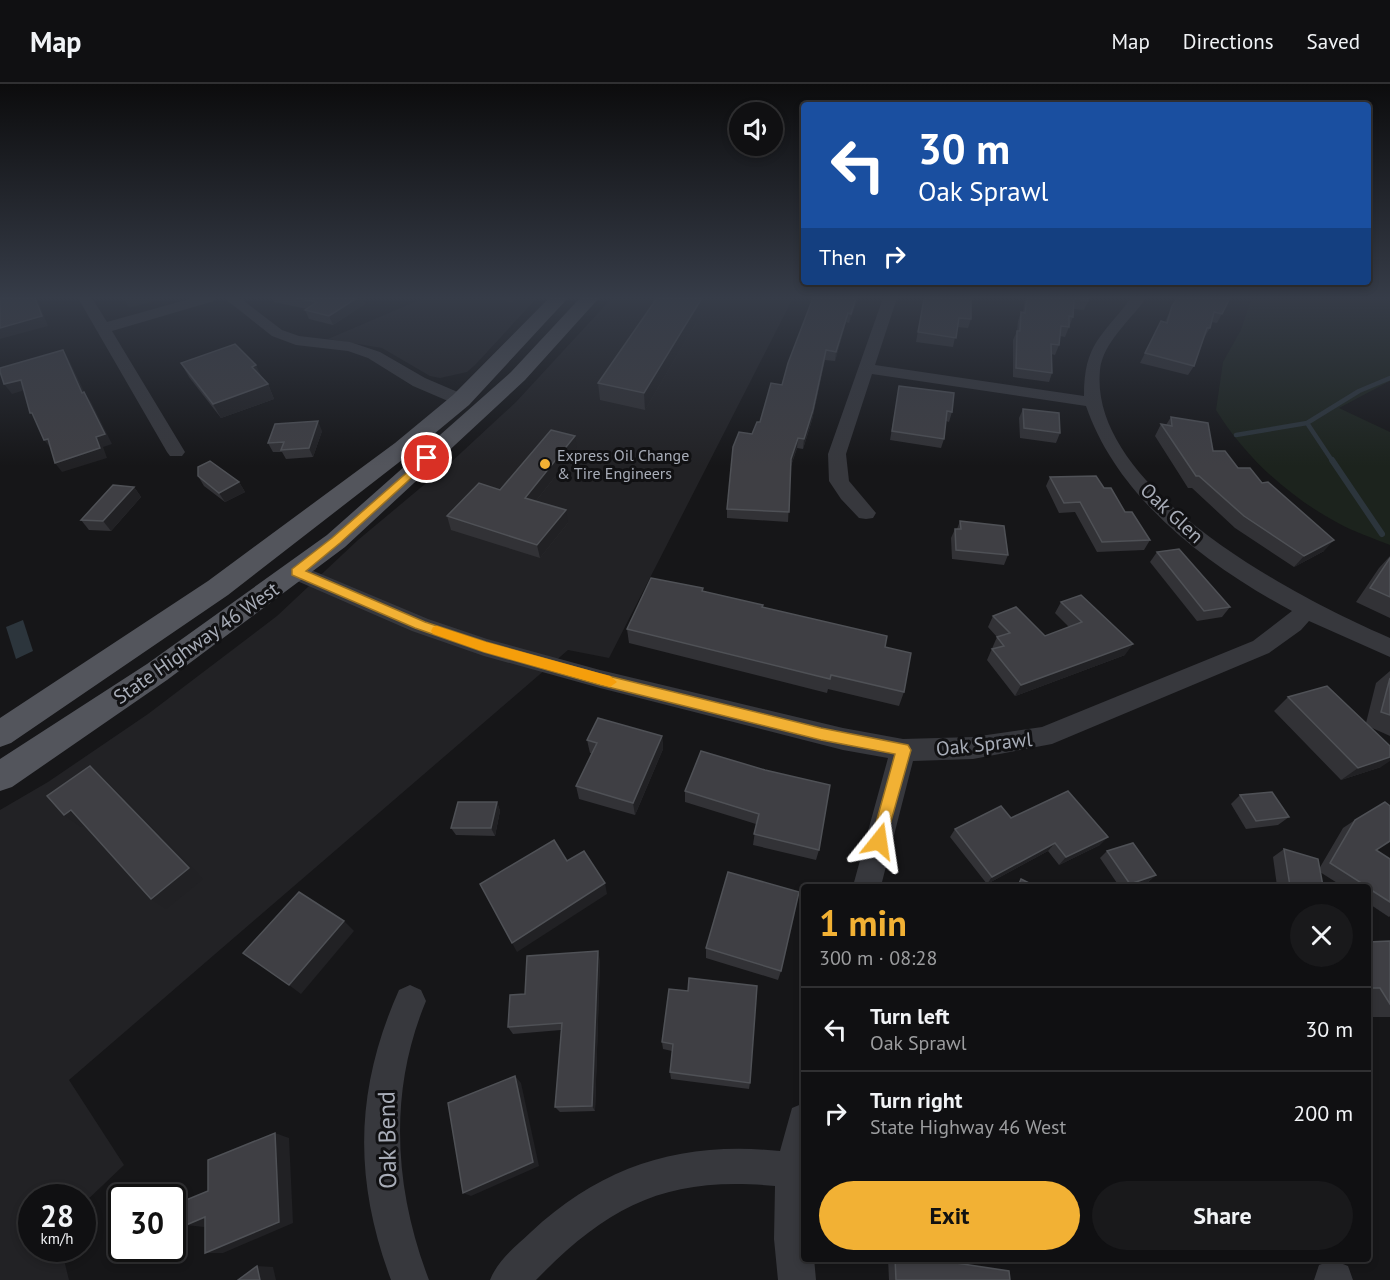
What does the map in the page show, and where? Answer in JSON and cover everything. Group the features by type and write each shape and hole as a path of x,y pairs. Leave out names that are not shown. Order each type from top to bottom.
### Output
{"main road":[{"name":"State Highway 46 West","path":"0,734 92,675 258,560 461,400 506,354"},
{"path":"485,407 481,400 482,392 521,354"},
{"name":"State Highway 46 West","path":"0,777 157,672 336,541 485,407 539,354"},
{"path":"336,541 343,516 468,409 470,404 461,400"}],"street":[{"path":"119,354 176,452"},
{"path":"370,354 419,382 461,400"},
{"path":"866,513 848,495 839,481 837,454 871,354"},
{"name":"Oak Glen","path":"1098,354 1092,369 1091,402 1108,440 1121,460 1163,508 1266,587 1390,648"},
{"path":"866,368 1091,402"},
{"name":"Oak Sprawl","path":"296,572 420,625 484,647 600,679 843,739 903,750 973,748 1043,737 1082,723 1261,647 1293,624 1307,609"},
{"path":"868,884 903,750"},
{"name":"Oak Bend","path":"410,1001 388,1066 383,1121 384,1180 392,1220 410,1280"},
{"path":"797,1280 791,1205 793,1170 801,1134"},
{"path":"509,1280 539,1249 579,1214 615,1191 659,1175 706,1167 744,1166 793,1170"}],"shaded area":[{"path":"392,354 485,354 467,372 440,378 430,376"},
{"path":"560,354 764,354 609,658 568,650 69,1080 124,1165 96,1192 96,1184 18,1184 18,1262 64,1262 69,1280 0,1280 0,810 48,782 148,714 277,616 358,540 449,464 516,402"},
{"path":"1228,354 1390,354 1390,381 1339,408 1390,432 1390,545 1357,532 1320,513 1302,501 1254,460 1216,410 1223,362"},
{"path":"23,620 33,651 16,659 6,627"}],"building":[{"path":"50,354 65,354 82,393 84,392 105,434 96,437 100,448 55,463 48,439 44,440 30,413 21,380 4,384 0,368"},
{"path":"207,354 245,354 256,365 252,367 268,384 213,404 181,363"},
{"path":"618,354 668,354 644,393 598,383"},
{"path":"792,354 825,354 804,439 798,438 791,459 789,512 727,509 733,447 739,432 752,434 757,422 760,422 771,383 782,385"},
{"path":"1016,354 1051,354 1052,373 1016,368"},
{"path":"1148,354 1198,354 1194,366"},
{"path":"899,386 954,393 952,412 947,411 944,439 892,431"},
{"path":"1023,409 1059,413 1060,433 1024,428"},
{"path":"1171,417 1208,423 1213,451 1225,451 1238,468 1250,468 1262,483 1268,482 1334,540 1304,556 1244,516 1199,476 1196,476 1161,424 1172,426"},
{"path":"318,421 309,448 281,450 284,442 268,443 275,424"},
{"path":"551,430 575,436 525,498 566,510 537,545 447,516 479,483 500,490"},
{"path":"210,461 239,482 219,493 198,476 198,467"},
{"path":"1096,476 1104,488 1111,488 1125,512 1132,512 1150,540 1102,542 1080,502 1064,503 1050,477"},
{"path":"113,485 134,487 103,521 81,520"},
{"path":"960,521 1004,526 1008,555 956,550 955,529 961,529"},
{"path":"1179,549 1230,607 1204,611 1157,552"},
{"path":"1390,558 1390,597 1370,588"},
{"path":"651,578 703,588 702,591 763,605 762,607 887,636 885,647 911,653 904,692 831,675 830,679 627,629"},
{"path":"1081,595 1133,644 1021,685 992,649 1004,646 997,637 1010,633 993,616 1016,607 1045,636 1082,622 1061,602"},
{"path":"1390,678 1390,715 1381,712"},
{"path":"1327,686 1390,746 1390,757 1358,768 1288,697"},
{"path":"598,718 662,736 633,803 576,786 597,743 587,740"},
{"path":"701,751 765,770 830,785 819,850 754,834 759,814 685,791"},
{"path":"90,766 189,868 151,899 71,810 64,815 47,796"},
{"path":"1068,791 1108,837 1066,857 1055,843 992,877 955,829 1001,806 1011,818"},
{"path":"1272,792 1289,817 1256,821 1240,795"},
{"path":"458,802 497,802 491,828 451,828"},
{"path":"1385,802 1390,806 1390,841 1376,850 1390,859 1390,902 1371,890 1371,884 1363,884 1330,863 1355,820"},
{"path":"554,840 567,861 584,851 605,883 512,943 480,884"},
{"path":"1133,843 1156,875 1130,884 1107,851"},
{"path":"1284,849 1318,859 1323,884 1290,884"},
{"path":"728,872 799,892 781,971 706,948"},
{"path":"1021,879 1031,884 1019,884"},
{"path":"299,892 344,921 289,985 243,953"},
{"path":"1390,941 1390,1004 1380,988 1371,988 1371,942"},
{"path":"598,951 592,1106 555,1107 562,1023 508,1027 510,995 525,994 527,956"},
{"path":"689,978 757,986 750,1083 670,1072 673,1044 662,1042 669,989 688,991"},
{"path":"515,1076 533,1162 463,1193 448,1103"},
{"path":"275,1133 279,1222 205,1253 205,1217 186,1225 186,1200 208,1191 208,1160"},
{"path":"895,1262 949,1262 1009,1271 1010,1280 896,1280"},
{"path":"257,1266 260,1280 238,1280"}],"waterway":[{"path":"1307,423 1359,391 1390,378"},
{"path":"1236,435 1307,423"},
{"path":"1307,423 1333,462"},
{"path":"1332,460 1382,534"}],"slow traffic":[{"path":"437,631 484,647 610,682"}],"place":[{"name":"Express Oil Change & Tire Engineers","path":"545,464"}],"route":[{"path":"427,458 336,541 296,572 420,625 484,647 600,679 821,734 903,750 879,841"}]}
